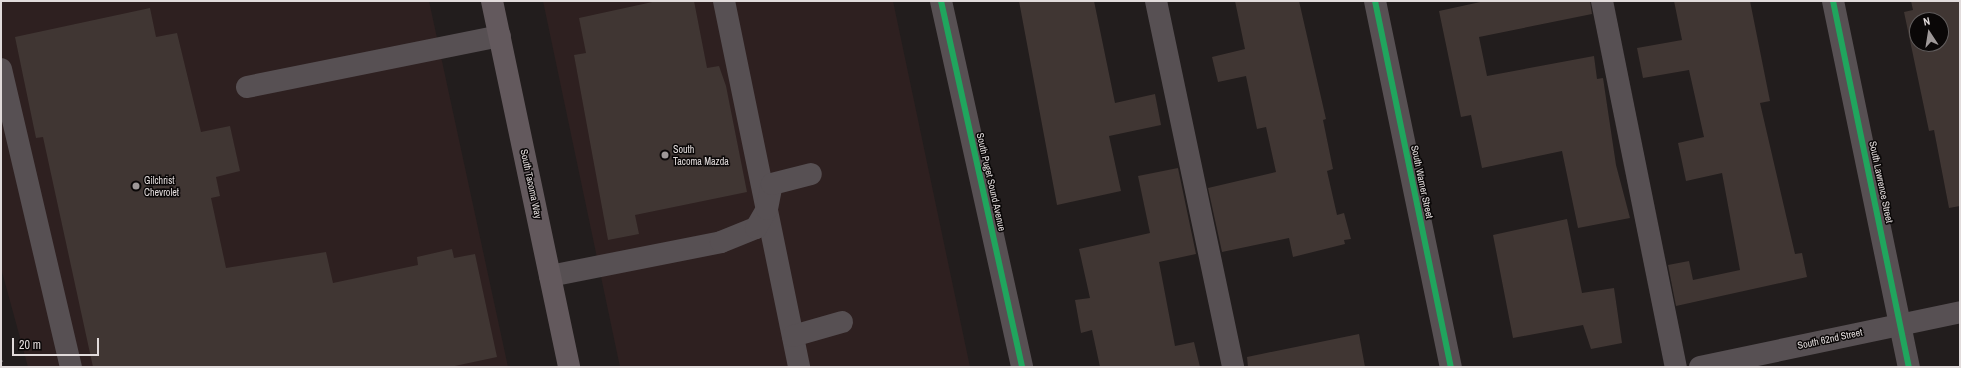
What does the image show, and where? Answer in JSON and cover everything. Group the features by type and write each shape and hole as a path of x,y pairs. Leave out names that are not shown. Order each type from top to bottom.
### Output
{"main road":[{"name":"South Tacoma Way","path":"492,1 569,367"}],"street":[{"name":"South Puget Sound Avenue","path":"941,1 1022,367"},
{"path":"1156,1 1233,367"},
{"name":"South Warner Street","path":"1375,1 1451,367"},
{"path":"1602,1 1676,367"},
{"name":"South Lawrence Street","path":"1833,1 1908,367"},
{"path":"729,2 767,209 799,367"},
{"path":"247,87 500,36"},
{"path":"1,68 71,367"},
{"path":"550,276 721,242 756,228 767,209 772,184 811,174"},
{"name":"South 62nd Street","path":"1700,367 1960,312"},
{"path":"793,336 842,322"}],"shaded area":[{"path":"1,1 429,1 508,367 28,367 1,268"},
{"path":"543,1 893,1 970,367 620,367"}],"building":[{"name":"South Tacoma Mazda","path":"657,1 694,1 707,68 719,66 726,86 747,192 635,215 639,234 608,240 574,55 586,53 579,18"},
{"path":"1019,1 1094,1 1115,103 1155,94 1161,125 1109,136 1121,191 1057,205"},
{"path":"1235,1 1299,1 1326,119 1323,120 1333,169 1327,171 1337,215 1344,213 1351,239 1344,240 1345,244 1293,257 1289,238 1222,252 1208,188 1276,172 1266,127 1257,129 1246,76 1218,82 1212,57 1245,49"},
{"path":"1485,1 1590,1 1592,14 1479,37 1487,76 1594,56 1597,79 1603,78 1616,165 1630,218 1578,228 1562,151 1482,168 1471,115 1461,117 1439,11"},
{"path":"1674,1 1750,1 1770,101 1760,103 1795,254 1802,253 1807,277 1676,306 1668,265 1689,261 1693,280 1740,270 1722,173 1686,181 1678,143 1704,137 1689,70 1643,78 1637,48 1682,40"},
{"path":"1911,1 1960,1 1960,206 1949,208 1934,130 1929,131 1912,52 1949,52 1949,12 1909,12 1909,36 1904,12 1913,10"},
{"name":"Gilchrist Chevrolet","path":"150,8 156,37 177,33 201,132 230,126 240,171 216,177 220,196 211,198 226,268 326,252 333,283 418,265 417,257 452,249 454,258 475,254 497,357 450,367 93,367 43,137 36,138 15,37"},
{"path":"1178,168 1196,254 1159,262 1175,346 1194,342 1200,367 1100,367 1092,330 1081,333 1075,300 1090,298 1079,249 1150,233 1138,176"},
{"path":"1567,219 1582,293 1614,288 1622,343 1591,349 1583,325 1513,338 1493,235"},
{"path":"1359,334 1365,367 1248,367 1247,357"}],"railway":[{"path":"1,360 3,367"}],"cycle path":[{"path":"941,1 1022,367"},
{"path":"1375,1 1451,367"},
{"path":"1833,1 1909,367"}],"place":[{"name":"South Tacoma Mazda","path":"665,155"},
{"name":"Gilchrist Chevrolet","path":"136,186"}]}
